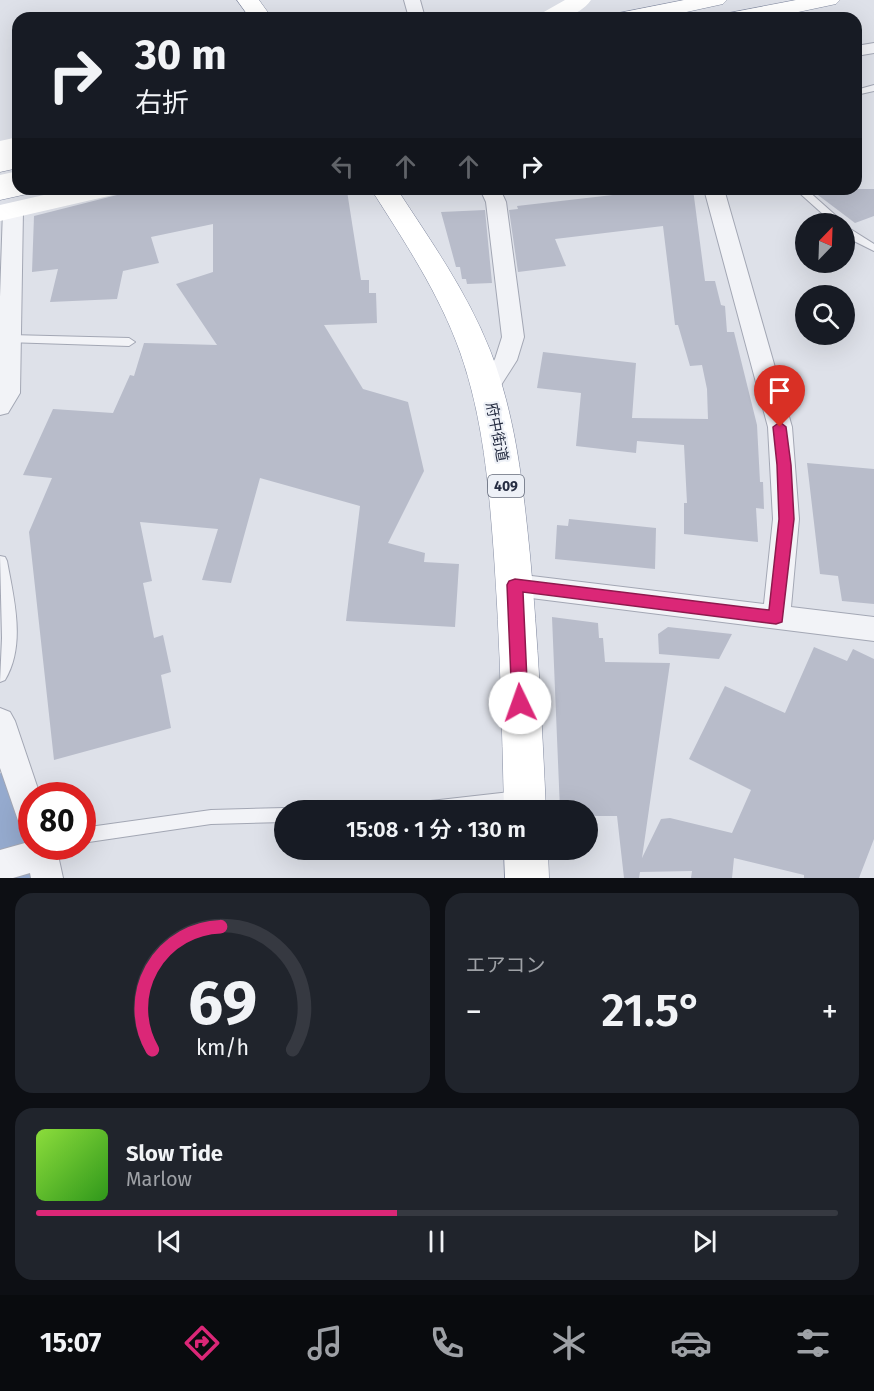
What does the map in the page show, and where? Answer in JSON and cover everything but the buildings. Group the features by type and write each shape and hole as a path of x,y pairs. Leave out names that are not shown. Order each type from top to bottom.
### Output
{"main road":[{"path":"560,12 580,0"},
{"path":"633,12 658,0"},
{"path":"657,12 716,0"},
{"path":"768,12 829,0"},
{"path":"8,200 52,195"},
{"name":"府中街道","path":"388,195 445,284 475,348 488,387 504,471 515,585 525,800"},
{"path":"526,860 527,878"}],"street":[{"path":"488,387 506,360 513,337 496,202 493,195"},
{"path":"716,195 780,427 786,519 776,617"},
{"path":"0,406 8,393 10,339 8,200"},
{"path":"515,585 874,629"},
{"path":"0,721 20,782"},
{"path":"0,866 35,860"}],"lane":[{"path":"807,195 827,213"},
{"path":"855,237 874,248"},
{"path":"10,339 129,342"},
{"path":"0,561 10,649 0,676"},
{"path":"96,834 211,817 274,815"}],"waterway":[{"path":"0,806 21,878"}],"route":[{"path":"520,703 515,585 776,617 786,519 780,427"}]}
